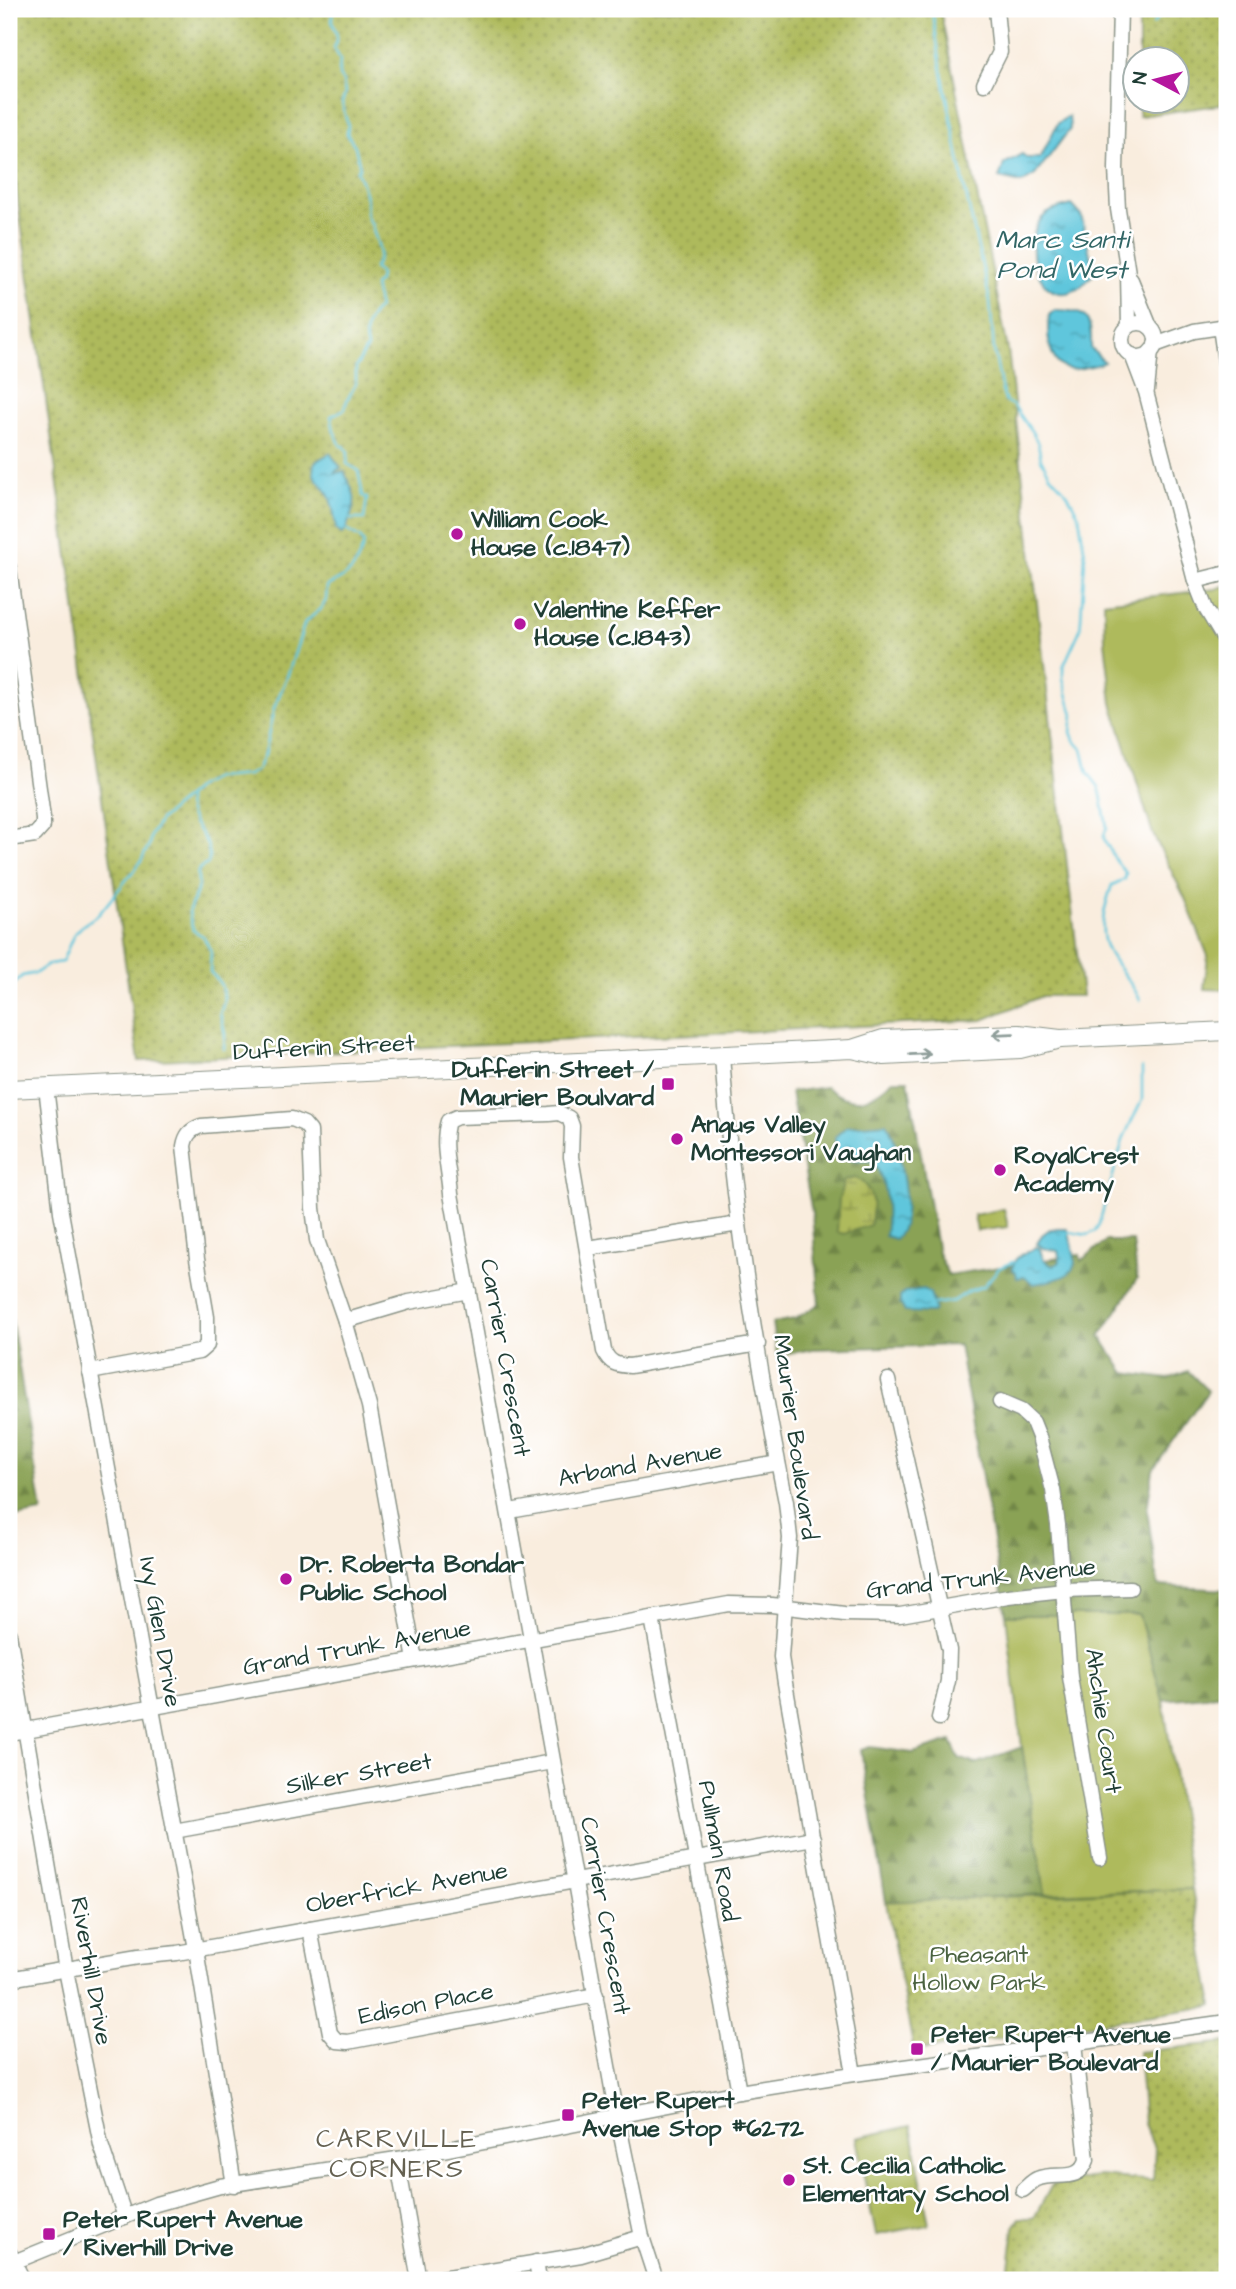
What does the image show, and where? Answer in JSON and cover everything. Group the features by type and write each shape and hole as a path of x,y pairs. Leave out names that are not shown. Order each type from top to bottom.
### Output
{"main road":[{"name":"Dufferin Street","path":"9,1089 852,1049 883,1039 1019,1034 1060,1039 1227,1031"}],"street":[{"path":"984,84 1000,52 996,9"},
{"path":"1120,9 1116,169 1118,209 1128,273 1129,326 1122,341 1132,355 1146,392 1195,581 1210,617 1227,645"},
{"path":"1128,273 1152,338 1146,392"},
{"path":"1129,326 1142,323 1152,338"},
{"path":"1152,338 1224,326 1227,376"},
{"path":"1132,355 1142,356 1152,338"},
{"path":"9,568 43,826 35,835 9,839"},
{"path":"1195,581 1227,573"},
{"name":"Maurier Boulevard","path":"722,1055 730,1159 739,1224 790,1538 781,1657 854,2074"},
{"name":"Ivy Glen Drive","path":"46,1087 58,1190 196,1949 234,2185"},
{"name":"Carrier Crescent","path":"656,2280 642,2237 617,2116 576,1881 552,1762 510,1511 451,1194 445,1144 448,1121 457,1117 559,1114 569,1118 572,1126 571,1157 604,1351 608,1360 617,1365 630,1366 758,1344"},
{"path":"90,1372 199,1352 207,1345 208,1333 184,1146 192,1129 292,1119 304,1124 310,1131 317,1240 345,1321 369,1406 415,1661"},
{"path":"588,1248 739,1224"},
{"path":"345,1321 409,1302 469,1291"},
{"path":"888,1380 949,1650 948,1681 940,1718"},
{"name":"Ahchie Court","path":"1000,1402 1021,1411 1032,1422 1040,1437 1056,1507 1070,1677 1100,1858"},
{"name":"Arband Avenue","path":"510,1511 778,1463"},
{"name":"Grand Trunk Avenue","path":"9,1733 729,1604 772,1605 786,1609 876,1616 940,1609 1008,1596 1064,1590 1130,1588"},
{"name":"Pullman Road","path":"652,1618 739,2092"},
{"name":"Riverhill Drive","path":"9,1634 66,1970 101,2145 125,2217"},
{"name":"Silker Street","path":"174,1831 552,1762"},
{"name":"Oberfrick Avenue","path":"9,1979 196,1949 813,1838"},
{"name":"Edison Place","path":"310,1929 330,2033 337,2041 348,2042 596,1995"},
{"path":"23,2280 10,2259 187,2194 397,2159 739,2092 1227,2022"},
{"path":"1023,2190 1037,2179 1075,2175 1084,2169 1087,2160 1073,2044"},
{"path":"397,2159 419,2280"},
{"path":"430,2280 581,2255 642,2237"},
{"path":"536,2262 539,2280"}],"green space":[{"path":"9,9 940,9 1008,350 1082,996 1042,996 983,1020 139,1061 9,137"},
{"path":"1139,9 1227,9 1227,104 1190,109 1190,46 1139,46"},
{"path":"1227,585 1227,990 1204,989 1208,956 1184,896 1153,834 1112,703 1104,602 1216,589"},
{"path":"893,1080 908,1080 938,1253 948,1275 1080,1255 1081,1261 1106,1241 1133,1241 1137,1279 1100,1336 1125,1373 1168,1379 1188,1371 1208,1391 1153,1470 1147,1510 1158,1586 1227,1590 1227,1694 1163,1700 1139,1615 1006,1615 959,1345 812,1349 777,1356 772,1323 795,1319 819,1304 812,1213 791,1092 826,1087 844,1098 861,1100"},
{"path":"856,1178 870,1192 872,1218 870,1225 844,1234 837,1232 839,1199 844,1180"},
{"path":"1004,1209 1008,1227 977,1231 974,1215"},
{"path":"9,1304 42,1512 9,1518"},
{"path":"1006,1615 1139,1615 1163,1700 1192,1889 1045,1894 1022,1747"},
{"path":"951,1741 959,1758 975,1764 1022,1747 1045,1894 886,1902 861,1750 870,1747 913,1753"},
{"name":"Pheasant Hollow Park","path":"1192,1889 1213,2006 914,2051 886,1902"},
{"path":"1227,2042 1227,2280 1002,2280 1008,2275 1014,2227 1020,2218 1034,2218 1052,2185 1100,2176 1153,2181 1155,2150 1144,2124 1138,2052"},
{"path":"911,2126 929,2225 876,2235 856,2138"}],"water":[{"path":"1069,116 1070,129 1035,175 1022,183 999,178 1004,164 1022,154 1027,158 1040,158 1058,123"},
{"name":"Marc Santi Pond West","path":"1072,205 1081,215 1091,259 1099,267 1083,285 1066,293 1054,291 1044,284 1037,272 1033,242 1036,229 1045,215"},
{"path":"1055,310 1074,312 1085,317 1090,329 1091,348 1104,362 1071,369 1057,362 1052,354 1048,335 1049,315"},
{"path":"330,453 341,468 335,471 336,473 344,471 354,494 353,511 342,534 336,530 329,496 315,477 313,468 315,462"},
{"path":"887,1123 904,1182 905,1216 895,1239 885,1236 886,1197 877,1169 872,1161 851,1160 841,1156 835,1137 847,1126"},
{"path":"1050,1229 1067,1229 1069,1232 1075,1260 1071,1271 1060,1278 1034,1284 1024,1277 1017,1278 1013,1270 1015,1261 1036,1247 1053,1266 1060,1262 1058,1251 1037,1244 1042,1235"},
{"path":"923,1289 930,1293 935,1310 932,1313 905,1312 900,1297 905,1292"}],"waterway":[{"path":"333,9 332,21 337,36 334,48 340,59 339,75 345,93 342,103 348,126 347,134 355,146 360,168 357,170 367,202 366,214 372,224 379,251 374,268 380,274 379,281 374,286 379,308 371,316 367,326 367,348 356,367 356,384 345,409 331,416 341,446 348,452 347,464 358,470 363,496 367,498 364,519 350,519"},
{"path":"932,9 966,194 990,301 994,350 1002,391 1006,402 1014,406 1032,432 1038,443 1041,459 1050,475 1067,493 1079,516 1085,555 1080,630 1063,667 1063,679 1073,715 1071,732 1082,749 1088,773 1099,787 1107,827 1104,839 1126,873 1125,879 1112,885 1109,893 1104,917 1104,941 1140,1000"},
{"path":"1153,24 1165,9"},
{"path":"9,989 22,976 36,973 49,964 62,962 74,934 99,914 140,863 160,820 199,786 215,778 248,775 257,770 264,755 274,708 305,622 321,609 326,600 327,586 352,571 361,553 364,544 360,538 346,530"},
{"path":"187,796 190,815 208,846 209,855 208,864 199,870 198,886 189,915 194,931 203,936 211,951 210,972 223,991 224,1001 220,1013 225,1034 224,1049"},
{"path":"1069,1232 1088,1235 1095,1231 1099,1224 1124,1137 1142,1100 1142,1068"},
{"path":"934,1304 954,1301 969,1291 984,1286 999,1268 1013,1262"}],"place":[{"name":"William Cook House (c.1847)","path":"457,534"},
{"name":"Valentine Keffer House (c.1843)","path":"520,624"},
{"name":"Dufferin Street / Maurier Boulvard","path":"668,1084"},
{"name":"Angus Valley Montessori Vaughan","path":"677,1139"},
{"name":"RoyalCrest Academy","path":"1000,1170"},
{"name":"Dr. Roberta Bondar Public School","path":"286,1579"},
{"name":"Peter Rupert Avenue / Maurier Boulevard","path":"917,2049"},
{"name":"Peter Rupert Avenue Stop #6272","path":"568,2115"},
{"name":"St. Cecilia Catholic Elementary School","path":"789,2180"},
{"name":"Peter Rupert Avenue / Riverhill Drive","path":"49,2234"}],"district":[{"name":"CARRVILLE CORNERS","path":"397,2154"}]}
